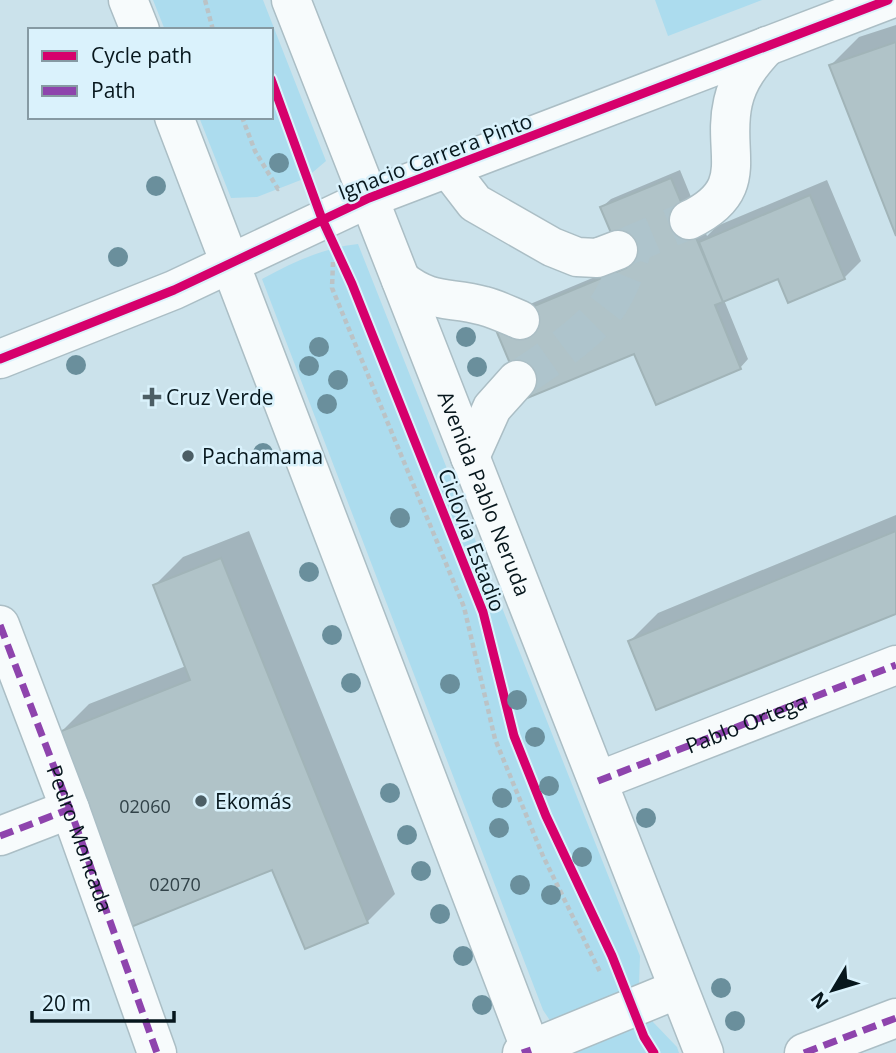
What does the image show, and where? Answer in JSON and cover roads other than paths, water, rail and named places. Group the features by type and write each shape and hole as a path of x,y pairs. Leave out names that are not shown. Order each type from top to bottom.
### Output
{"main road":[{"path":"128,0 139,28"},
{"name":"Avenida Pablo Neruda","path":"291,0 704,1053"},
{"name":"Ignacio Carrera Pinto","path":"0,359 174,290 369,198 888,0"},
{"path":"689,220 713,206 730,179 733,163 733,102 752,62 767,46"},
{"path":"175,119 528,1052 626,992 678,989"},
{"path":"448,168 475,202 552,247 578,257 597,258 618,250"},
{"path":"401,280 415,291 432,298 484,306 520,320"},
{"path":"470,457 492,408 516,380"},
{"name":"Pedro Moncada","path":"0,625 70,809 157,1053"},
{"name":"Pablo Ortega","path":"598,781 896,664"},
{"path":"0,836 70,809"},
{"path":"804,1053 896,1018"}],"tunnel":[{"path":"618,250 689,220"},
{"path":"517,380 566,346 601,315 621,282 634,244"}],"place":[{"name":"Cruz Verde","path":"152,397"},
{"name":"Pachamama","path":"188,456"},
{"name":"Ekomás","path":"201,801"}]}
